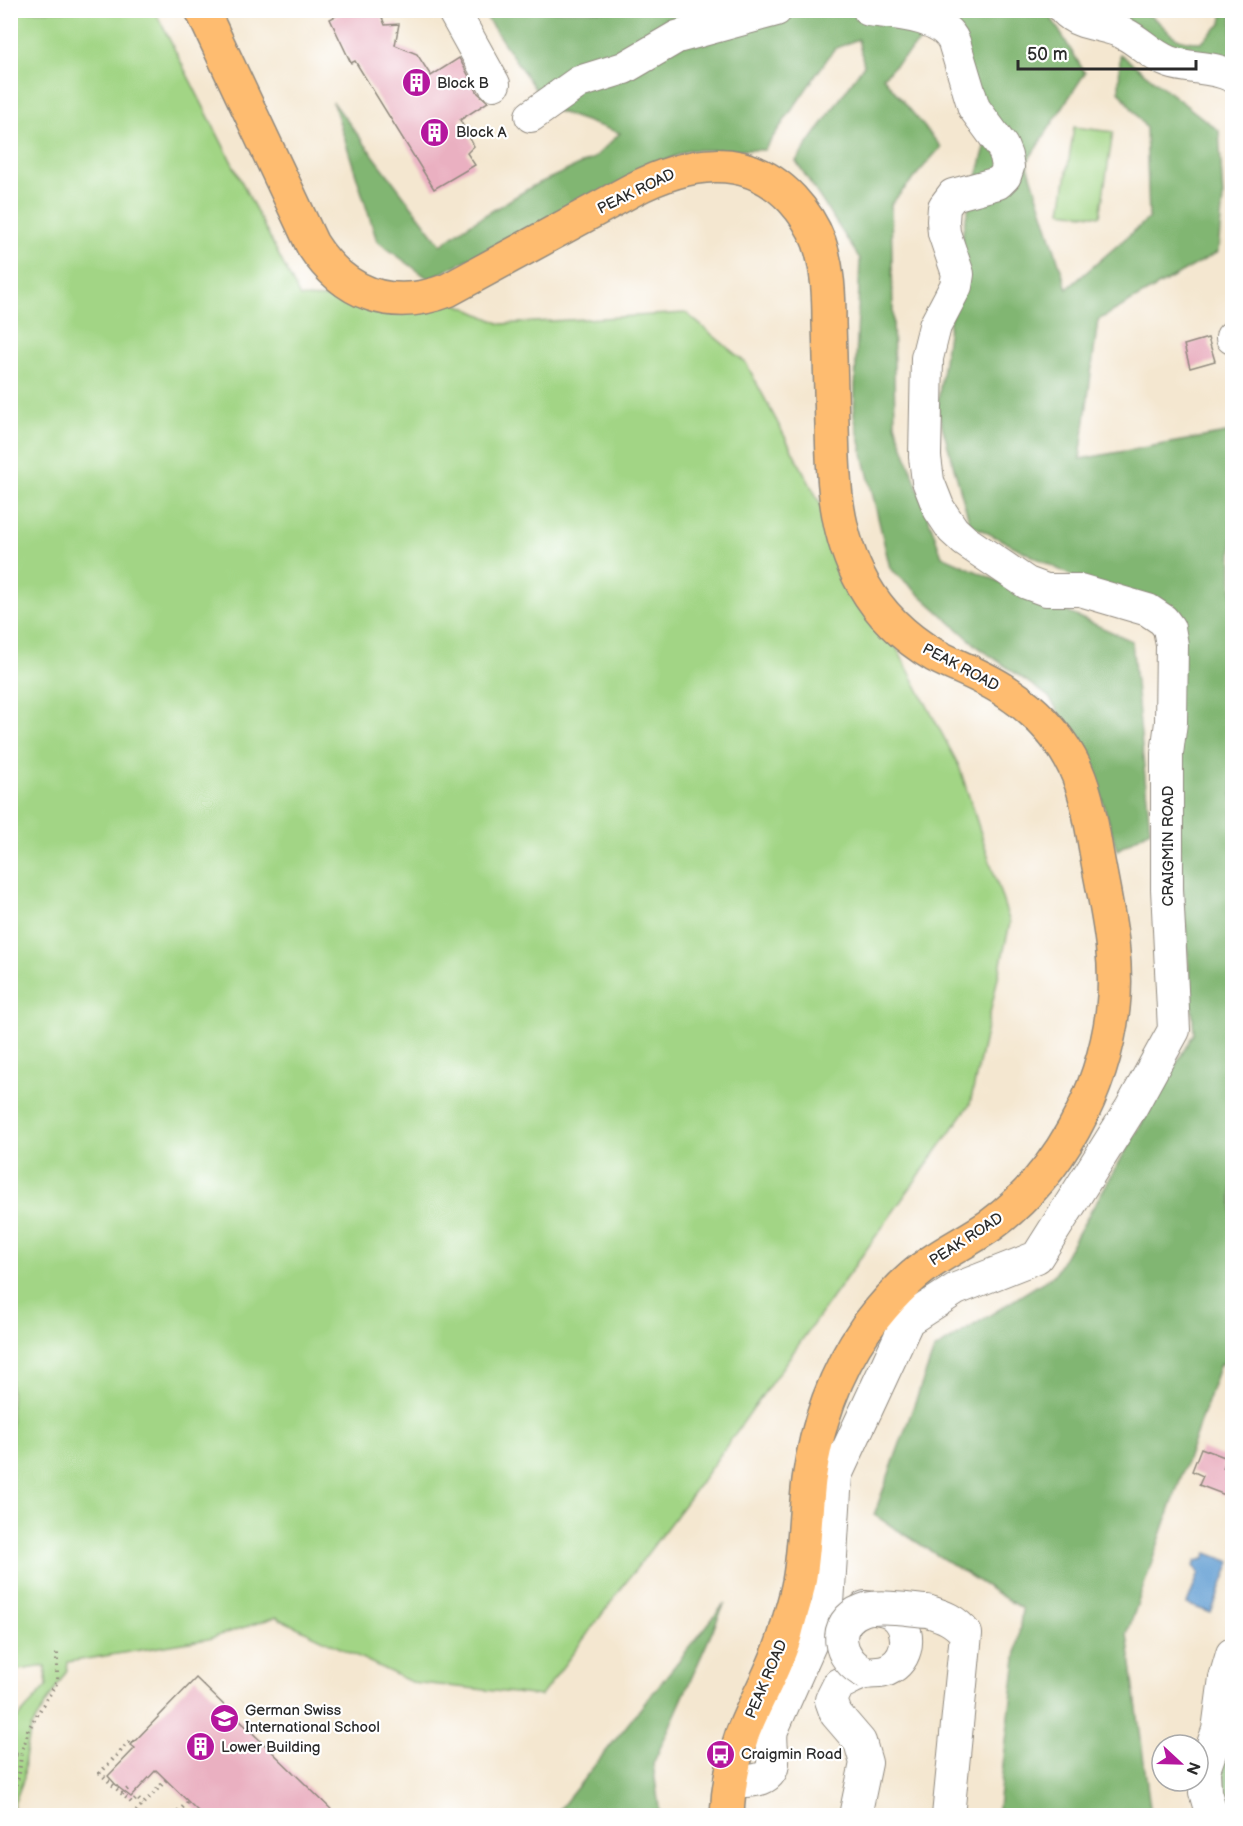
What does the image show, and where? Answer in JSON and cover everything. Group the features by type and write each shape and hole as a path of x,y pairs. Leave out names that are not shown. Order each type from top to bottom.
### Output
{"main road":[{"name":"PEAK ROAD","path":"202,10 312,244 321,258 341,278 366,293 380,297 418,299 448,290 632,189 680,169 707,165 735,167 763,176 784,191 797,204 813,229 825,267 829,304 835,495 842,535 861,581 883,613 909,638 934,655 992,682 1018,699 1042,720 1070,758 1084,792 1112,937 1114,969 1113,1008 1094,1084 1072,1132 1054,1161 1033,1188 990,1226 924,1266 911,1277 880,1309 852,1350 830,1400 814,1452 800,1580 783,1640 742,1737 730,1781 727,1815"}],"street":[{"path":"453,10 494,84"},
{"path":"653,50 685,19 698,10"},
{"path":"531,116 579,82 624,68 684,35 776,10"},
{"name":"CRAIGMIN ROAD","path":"730,1781 755,1781 770,1772 772,1730 828,1604 836,1475 908,1320 956,1289 1037,1257 1131,1108 1174,1030 1167,889 1167,754 1171,717 1170,633 1163,620 1148,610 1080,590 1046,590 1033,586 958,536 948,525 939,509 931,491 926,465 927,358 935,326 956,286 958,274 944,233 944,207 953,195 998,183 1007,171 1007,162 999,141 974,108 954,42 949,34 942,28 922,19 905,14 869,10"},
{"path":"1065,10 1079,21 1115,20 1156,56 1170,62 1220,71 1233,76"},
{"path":"828,1604 885,1610 901,1622 907,1638 906,1647 898,1663 883,1673 866,1673 839,1684 831,1700 836,1714 861,1742 866,1763 855,1815"},
{"path":"866,1673 849,1662 841,1644 844,1628 852,1616 870,1608 927,1611 945,1616 957,1623 966,1634 948,1815"},
{"path":"1212,1815 1205,1792 1204,1770 1218,1730 1225,1678 1233,1654"}],"path":[{"path":"10,1802 19,1775 21,1755 28,1730 57,1682 57,1652"},
{"path":"134,1742 131,1740 100,1773 132,1803 137,1798 143,1804"},
{"path":"10,1754 21,1755"},
{"path":"132,1815 166,1780"},
{"path":"122,1794 130,1787"},
{"path":"178,1814 188,1803"}],"green space":[{"path":"11,11 155,11 300,297 453,302 501,324 686,313 746,363 959,766 1010,923 970,1104 695,1490 541,1696 411,1682 276,1617 208,1639 68,1662 67,1670 31,1728 24,1778 11,1816 11,1725 47,1686 45,1666 13,1671 11,1680"},
{"path":"482,11 1047,11 1085,73 1027,162 1067,289 1149,218 1146,128 1119,91 1120,54 1219,131 1223,198 1218,252 1098,320 1080,459 1232,432 1232,1361 1220,1364 1127,1634 1151,1815 997,1815 1022,1609 874,1515 934,1350 1054,1275 1194,1033 1162,622 970,524 937,408 964,225 988,136 935,27 883,77 941,147 891,204 895,424 942,556 1132,641 1150,830 1117,850 1091,763 1049,697 978,647 890,568 854,416 860,259 796,161 864,65 858,39 834,49 764,150 688,150 429,279 377,241 333,102 441,245 465,227 533,186 594,158 620,133 548,108"},
{"path":"1122,11 1143,13 1154,18 1181,40 1201,42 1221,24 1223,11 1232,11 1232,68 1170,57 1121,19"},
{"path":"1074,127 1113,132 1100,216 1061,211"},
{"path":"725,1603 653,1764 660,1815 555,1815"},
{"path":"1232,1689 1232,1815 1221,1816 1214,1791"}],"water":[{"path":"1207,1553 1231,1562 1211,1613 1187,1604 1199,1573 1194,1566 1196,1561 1204,1559"}],"building":[{"path":"347,10 379,10 385,25 399,24 395,45 417,54 431,76 459,58 478,93 488,102 460,120 474,146 467,153 475,165 434,189 355,61 351,63 330,19"},
{"path":"1208,338 1215,361 1190,368 1184,345"},
{"path":"1201,1448 1227,1458 1223,1468 1233,1472 1233,1498 1199,1485 1203,1476 1192,1471"},
{"name":"Lower Building","path":"196,1678 337,1815 202,1815 156,1770 131,1797 118,1787 108,1776 135,1748 131,1745"}],"place":[{"name":"Block B","path":"416,83"},
{"name":"Block A","path":"435,132"},
{"name":"German Swiss International School","path":"224,1719"},
{"name":"Lower Building","path":"200,1747"},
{"name":"Craigmin Road","path":"720,1754"}]}
